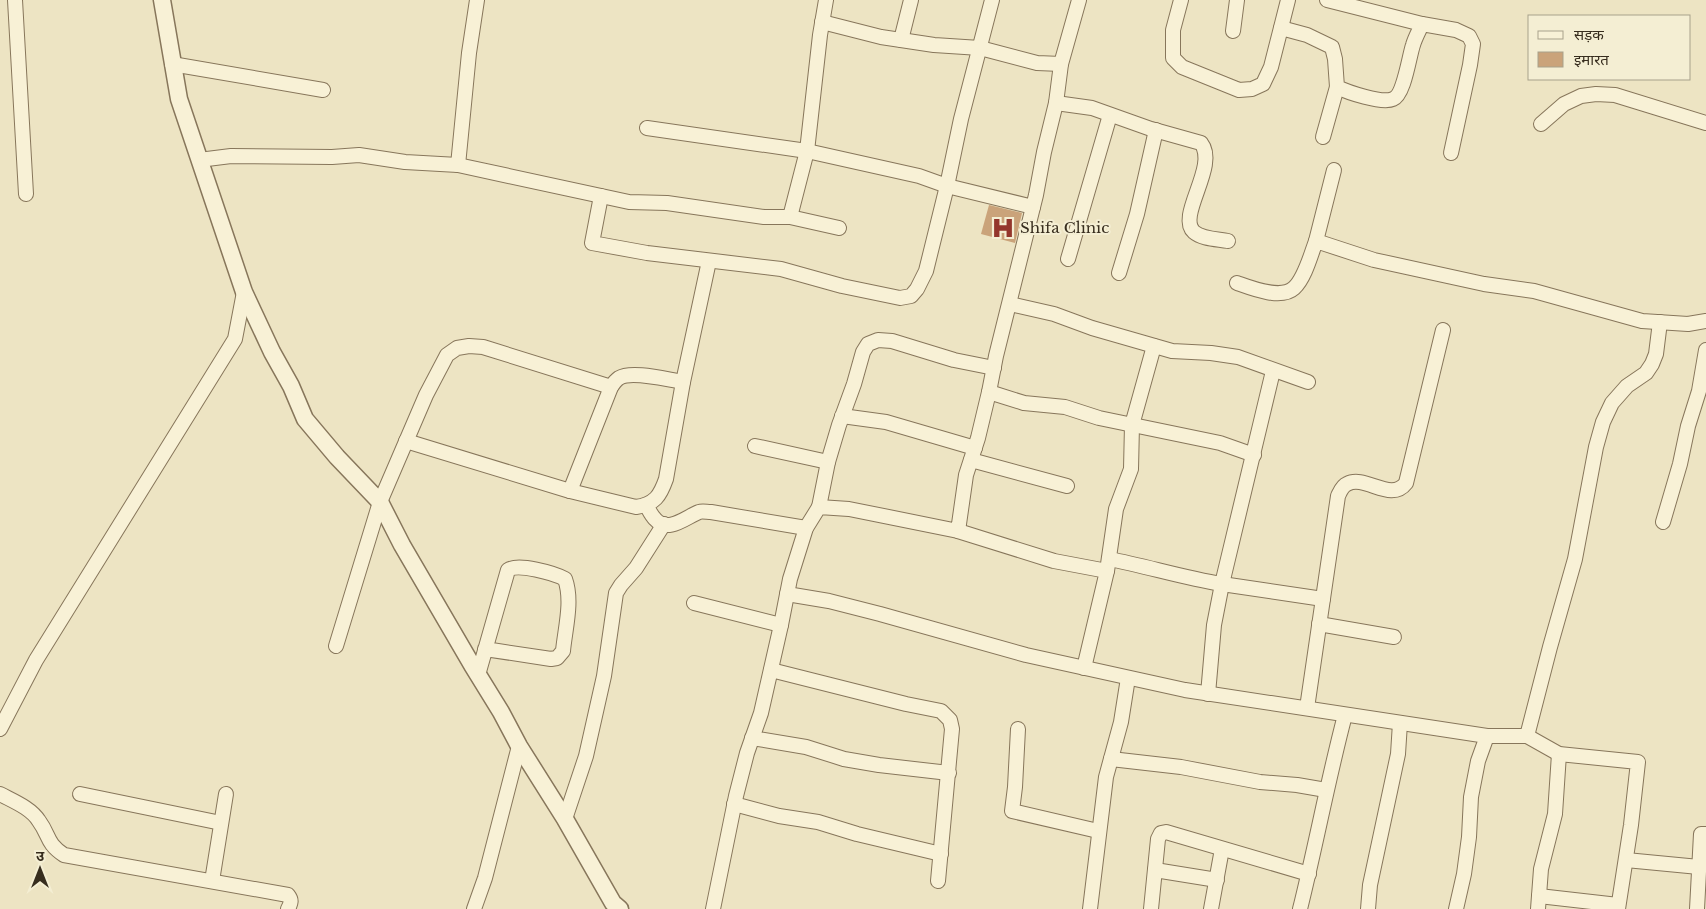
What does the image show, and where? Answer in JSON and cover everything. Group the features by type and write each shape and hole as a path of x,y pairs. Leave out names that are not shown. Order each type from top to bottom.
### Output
{"street":[{"path":"15,0 26,194"},
{"path":"162,0 179,99 198,160 244,292 272,352 291,386 305,419 337,457 380,502 402,545 501,712 519,746 566,819 613,903 620,909"},
{"path":"458,166 469,53 477,0"},
{"path":"790,217 807,151 826,0"},
{"path":"901,40 911,0"},
{"path":"601,196 592,243 647,253 781,269 842,286 900,298 910,296 917,290 926,270 961,119 992,0"},
{"path":"958,530 966,475 989,392 1010,304 1056,103 1061,64 1079,0"},
{"path":"1181,0 1173,30 1173,58 1182,67 1239,90 1252,89 1263,84 1271,67 1288,0"},
{"path":"1233,31 1237,0"},
{"path":"1327,0 1422,24 1456,30 1469,36 1473,44 1451,153"},
{"path":"822,22 881,37 934,45 980,48 1037,63 1061,64"},
{"path":"1337,87 1352,94 1383,100 1392,100 1398,96 1413,44 1422,24"},
{"path":"1281,28 1307,34 1332,48 1336,60 1337,87 1323,137"},
{"path":"172,64 323,90"},
{"path":"1541,124 1564,104 1581,96 1596,94 1616,96 1706,123"},
{"path":"1056,103 1092,108 1156,130 1202,143 1206,149 1206,158 1189,220 1190,228 1195,233 1208,238 1228,240"},
{"path":"1068,259 1110,115"},
{"path":"647,128 807,151 919,176 947,186 1033,207"},
{"path":"1119,273 1137,214 1156,130"},
{"path":"198,160 231,156 332,157 359,155 405,162 458,166 629,202 666,203 764,217 790,217 839,228"},
{"path":"1237,283 1269,293 1286,293 1294,288 1304,273 1316,241 1334,170"},
{"path":"1316,241 1374,260 1484,284 1534,291 1642,321 1688,324 1706,321"},
{"path":"406,441 570,491 636,506 646,505 661,493 666,479 683,382 709,261"},
{"path":"0,729 36,660 235,339 244,292"},
{"path":"1010,304 1054,314 1092,328 1172,351 1211,353 1238,357 1308,382"},
{"path":"1527,736 1575,559 1596,447 1603,422 1612,403 1627,386 1646,373 1652,364 1656,354 1660,322"},
{"path":"1307,708 1338,496 1344,484 1350,482 1359,482 1394,491 1402,488 1406,483 1443,330"},
{"path":"713,909 734,804 752,738 761,713 790,579 806,528 819,508 828,462 863,352 868,344 878,340 892,341 954,360 994,368"},
{"path":"336,646 380,502 426,396 447,355 457,348 469,346 484,347 611,387"},
{"path":"1084,668 1108,565 1116,509 1131,469 1132,425 1154,346"},
{"path":"1663,522 1680,464 1706,350"},
{"path":"1208,694 1214,625 1222,584 1273,371"},
{"path":"570,491 611,387 620,378 640,375 683,382"},
{"path":"989,392 1024,403 1065,407 1099,418 1220,443 1254,455"},
{"path":"842,416 886,422 1067,486"},
{"path":"755,446 828,462"},
{"path":"646,505 656,520 664,524 682,522 700,512 711,512 806,528"},
{"path":"819,508 849,509 958,530 1054,561 1148,566 1205,581 1324,599"},
{"path":"566,819 586,756 604,676 616,593 636,568 664,524"},
{"path":"478,675 485,648 508,570 517,566 565,578 568,586 567,613 563,651 560,655 551,659 485,648"},
{"path":"787,594 829,601 880,614 1026,655 1208,694 1487,736 1527,736 1559,754 1638,762 1626,860 1618,907 1538,902 1541,869 1555,814 1559,754"},
{"path":"694,603 781,625"},
{"path":"1319,624 1394,638"},
{"path":"771,670 940,711 947,716 952,729 938,881"},
{"path":"1090,909 1106,777 1121,722 1128,678"},
{"path":"1300,909 1326,790 1345,715"},
{"path":"1368,909 1372,876 1398,754 1400,723"},
{"path":"1018,729 1012,811 1098,831"},
{"path":"1456,909 1464,874 1469,837 1471,797 1478,761 1487,736"},
{"path":"752,738 806,747 844,759 949,774"},
{"path":"474,909 485,878 519,746"},
{"path":"1111,759 1181,767 1260,782 1297,784 1326,790"},
{"path":"0,794 35,816 53,847 64,855 288,895 291,904 288,909"},
{"path":"80,794 221,823"},
{"path":"212,881 226,794"},
{"path":"734,804 779,816 818,822 857,834 941,854"},
{"path":"1151,909 1158,839 1161,833 1166,832 1309,874"},
{"path":"1697,909 1701,834 1706,834"},
{"path":"1211,909 1222,849"},
{"path":"1626,860 1699,867"},
{"path":"1155,870 1217,880"}],"building":[{"path":"989,205 1022,213 1015,243 981,234"}],"place":[{"name":"Shifa Clinic","path":"1003,228"}]}
